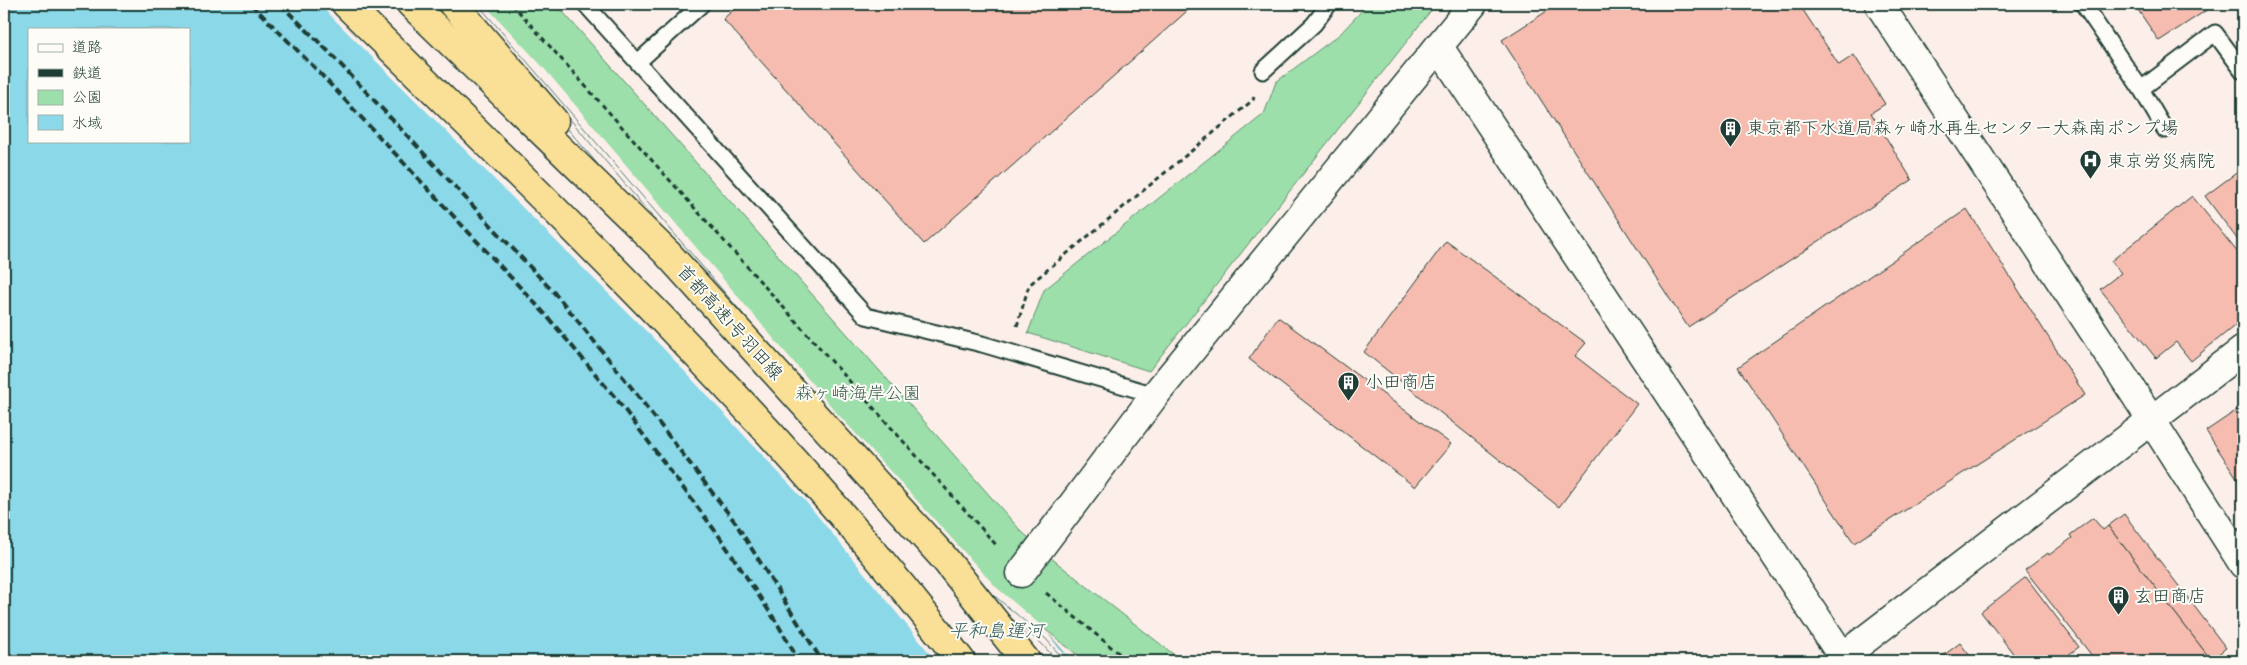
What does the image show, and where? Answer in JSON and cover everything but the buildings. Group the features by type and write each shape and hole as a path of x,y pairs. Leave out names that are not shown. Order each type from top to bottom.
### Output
{"highway":[{"path":"346,4 625,279 802,468 902,584 961,661"},
{"name":"首都高速1号羽田線","path":"411,4 667,253 944,558 1026,661"},
{"path":"453,4 667,253"}],"street":[{"path":"1021,573 1155,396 1474,4"},
{"path":"1880,4 2243,564"},
{"path":"1439,47 1840,658 2243,350"}],"lane":[{"path":"585,4 866,316 1010,353 1155,396"},
{"path":"638,62 702,4"},
{"path":"1262,71 1314,24 1328,4"},
{"path":"2083,4 2141,90 2165,130"},
{"path":"2141,90 2215,33 2243,71"}],"path":[{"path":"512,4 1021,573 1128,661"},
{"path":"1010,353 1029,285 1253,100 1262,71"}],"green space":[{"name":"森ヶ崎海岸公園","path":"484,4 556,4 1021,531 1056,562 1182,661 1085,661 994,589 834,414"},
{"path":"1368,4 1436,4 1149,371 1028,333 1044,290 1264,114 1276,82 1340,34"}],"water":[{"name":"平和島運河","path":"4,4 484,4 834,414 994,589 1050,636 1072,661 4,661"}],"pier":[{"path":"319,4 484,4 542,66 836,412 996,587 1044,628 1068,661 936,661 807,503 662,347"}],"railway":[{"path":"251,4 315,68 546,315 618,401 719,536 777,623 799,661"},
{"path":"280,4 328,51 560,299 631,387 735,522 822,661"}],"place":[{"name":"東京都下水道局森ヶ崎水再生センター大森南ポンプ場","path":"1731,147"},
{"name":"東京労災病院","path":"2091,180"},
{"name":"小田商店","path":"1349,401"},
{"name":"玄田商店","path":"2118,615"}]}
